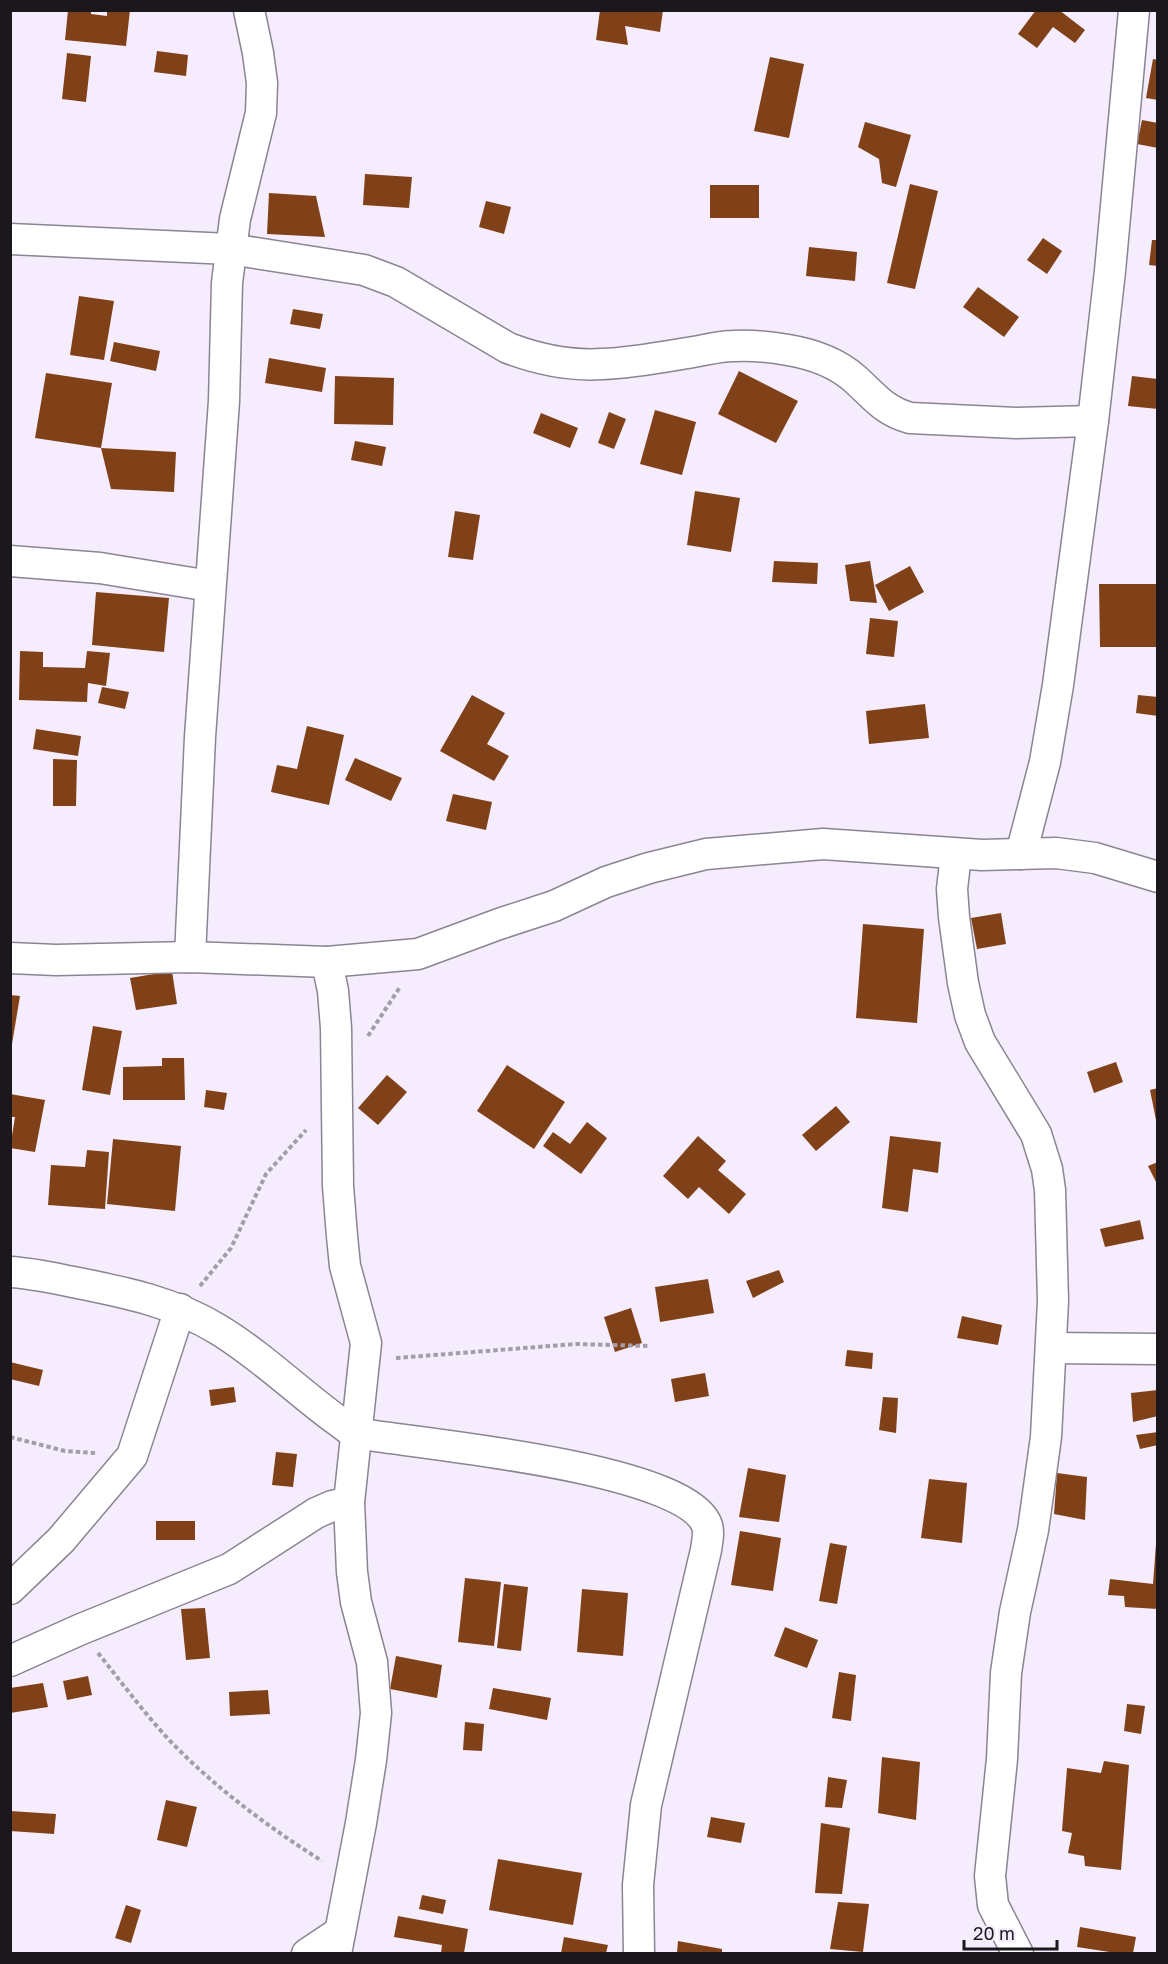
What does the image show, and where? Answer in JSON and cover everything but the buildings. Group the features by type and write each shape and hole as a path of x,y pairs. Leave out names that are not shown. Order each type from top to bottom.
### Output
{"street":[{"path":"190,957 200,737 224,401 226,283 235,219 261,113 262,83 249,10"},
{"path":"1021,854 1045,762 1058,685 1093,422 1110,271 1134,10"},
{"path":"10,239 230,249 364,270 396,282 508,348 544,358 600,364 731,346 774,348 802,353 839,368 854,378 879,403 897,415 910,418 1016,423 1093,422"},
{"path":"10,561 100,567 210,586"},
{"path":"10,958 56,960 190,957 327,962 418,954 554,906 606,882 649,868 706,854 823,844 956,854 1056,853 1077,855 1158,877"},
{"path":"956,854 952,889 954,917 963,984 970,1015 980,1042 1036,1134 1047,1168 1050,1190 1053,1301 1046,1437 1033,1530 1015,1612 1006,1673 1002,1759 990,1876 993,1905 1018,1953"},
{"path":"307,1953 338,1943 371,1760 376,1713 372,1662 356,1602 352,1572 349,1502 366,1343 345,1266 338,1186 336,1028 333,991 327,962"},
{"path":"10,1272 128,1293 180,1310 219,1330 357,1434 513,1455 623,1478 649,1485 677,1497 693,1508 706,1524 708,1534 699,1586 646,1805 638,1886 639,1953"},
{"path":"10,1589 61,1540 132,1456 180,1310"},
{"path":"1051,1348 1158,1349"},
{"path":"10,1662 79,1630 228,1569 316,1513 349,1502"}],"path":[{"path":"364,1041 418,954"},
{"path":"180,1310 231,1248 266,1174 300,1138 311,1122"},
{"path":"365,1361 576,1344 648,1346"},
{"path":"10,1437 65,1451 132,1456"},
{"path":"79,1630 159,1728 189,1759 281,1834 350,1878"}]}
